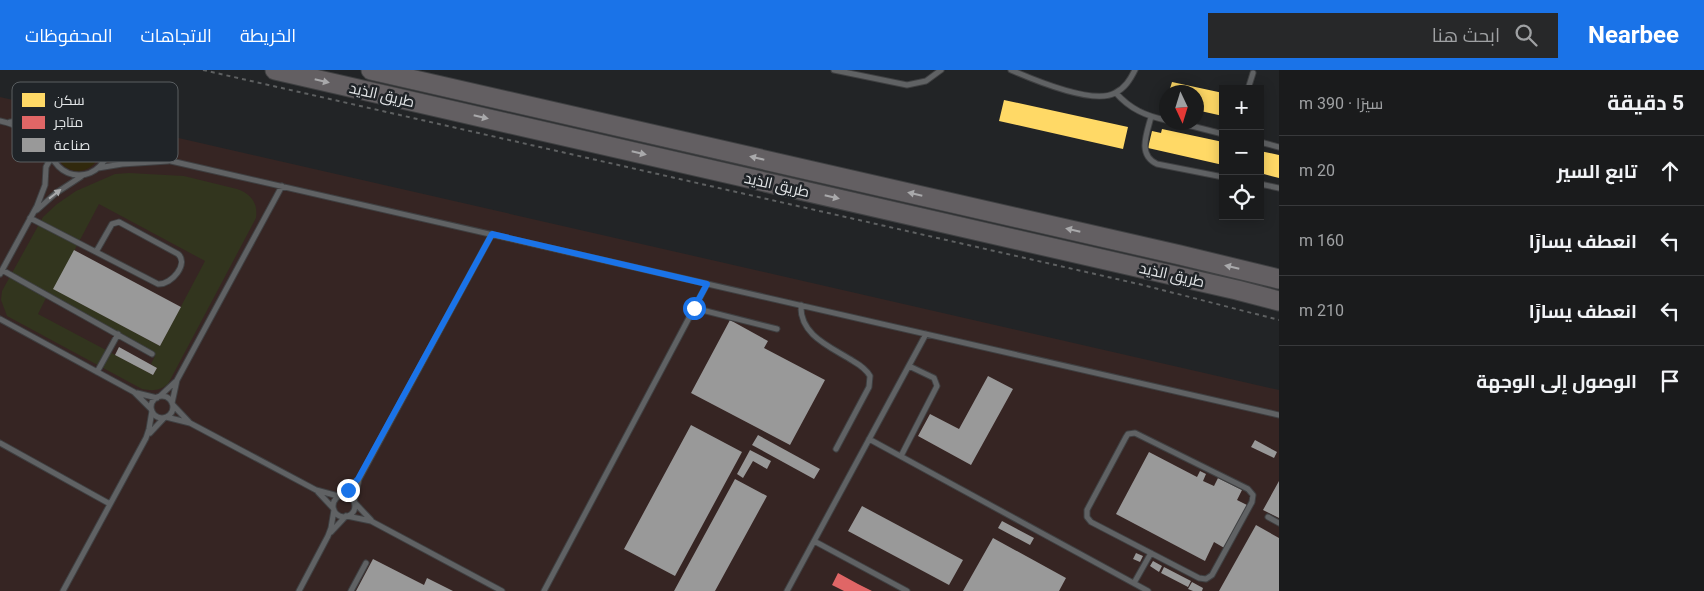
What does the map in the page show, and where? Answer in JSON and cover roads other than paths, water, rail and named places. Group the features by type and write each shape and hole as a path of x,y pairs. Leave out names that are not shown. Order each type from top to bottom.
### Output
{"highway":[{"name":"طريق الذيد","path":"275,70 1279,300"},
{"name":"طريق الذيد","path":"371,70 1279,279"}],"lane":[{"path":"834,70 907,85 926,81 941,70"},
{"path":"1011,70 1038,81 1089,96 1105,97 1116,93 1127,84 1135,70"},
{"path":"1249,85 1253,73"},
{"path":"1116,93 1128,105 1151,117 1159,119"},
{"path":"1151,117 1144,146 1146,156 1151,161 1160,165 1219,176"},
{"path":"0,120 12,124"},
{"path":"8,122 12,122"},
{"path":"1204,129 1219,133"},
{"path":"1264,143 1279,147"},
{"path":"48,162 42,196 1,272 152,354"},
{"path":"55,162 65,171 74,175 84,175"},
{"path":"30,218 56,192 98,168 104,162"},
{"path":"98,168 140,162"},
{"path":"175,162 1279,415"},
{"path":"1264,185 1279,188"},
{"path":"146,438 172,410 177,380 282,186"},
{"path":"30,218 158,284 168,283 172,280 182,262 180,255 119,222 112,224 96,252"},
{"path":"299,591 328,536 331,528 334,501 358,479 492,234"},
{"path":"544,591 707,284"},
{"path":"801,305 802,320 810,333 863,367 870,376 869,388 836,449"},
{"path":"694,308 777,329"},
{"path":"0,319 134,392 157,417 190,423 316,490 340,496 349,496 371,521"},
{"path":"97,372 118,334"},
{"path":"787,591 926,334"},
{"path":"901,456 937,386 934,378 909,366"},
{"path":"63,591 146,438 152,402 177,380"},
{"path":"134,392 167,398 190,423"},
{"path":"1132,433 1139,433 1248,489 1253,495 1252,502 1209,578 1199,578 1151,553 1091,522 1086,513 1126,437 1132,433"},
{"path":"869,439 1148,591"},
{"path":"0,443 110,504"},
{"path":"328,536 354,509 358,479"},
{"path":"316,490 339,515 371,521 502,591"},
{"path":"1268,516 1279,523"},
{"path":"814,541 906,591"},
{"path":"1134,583 1151,553"},
{"path":"351,591 366,563"}]}
